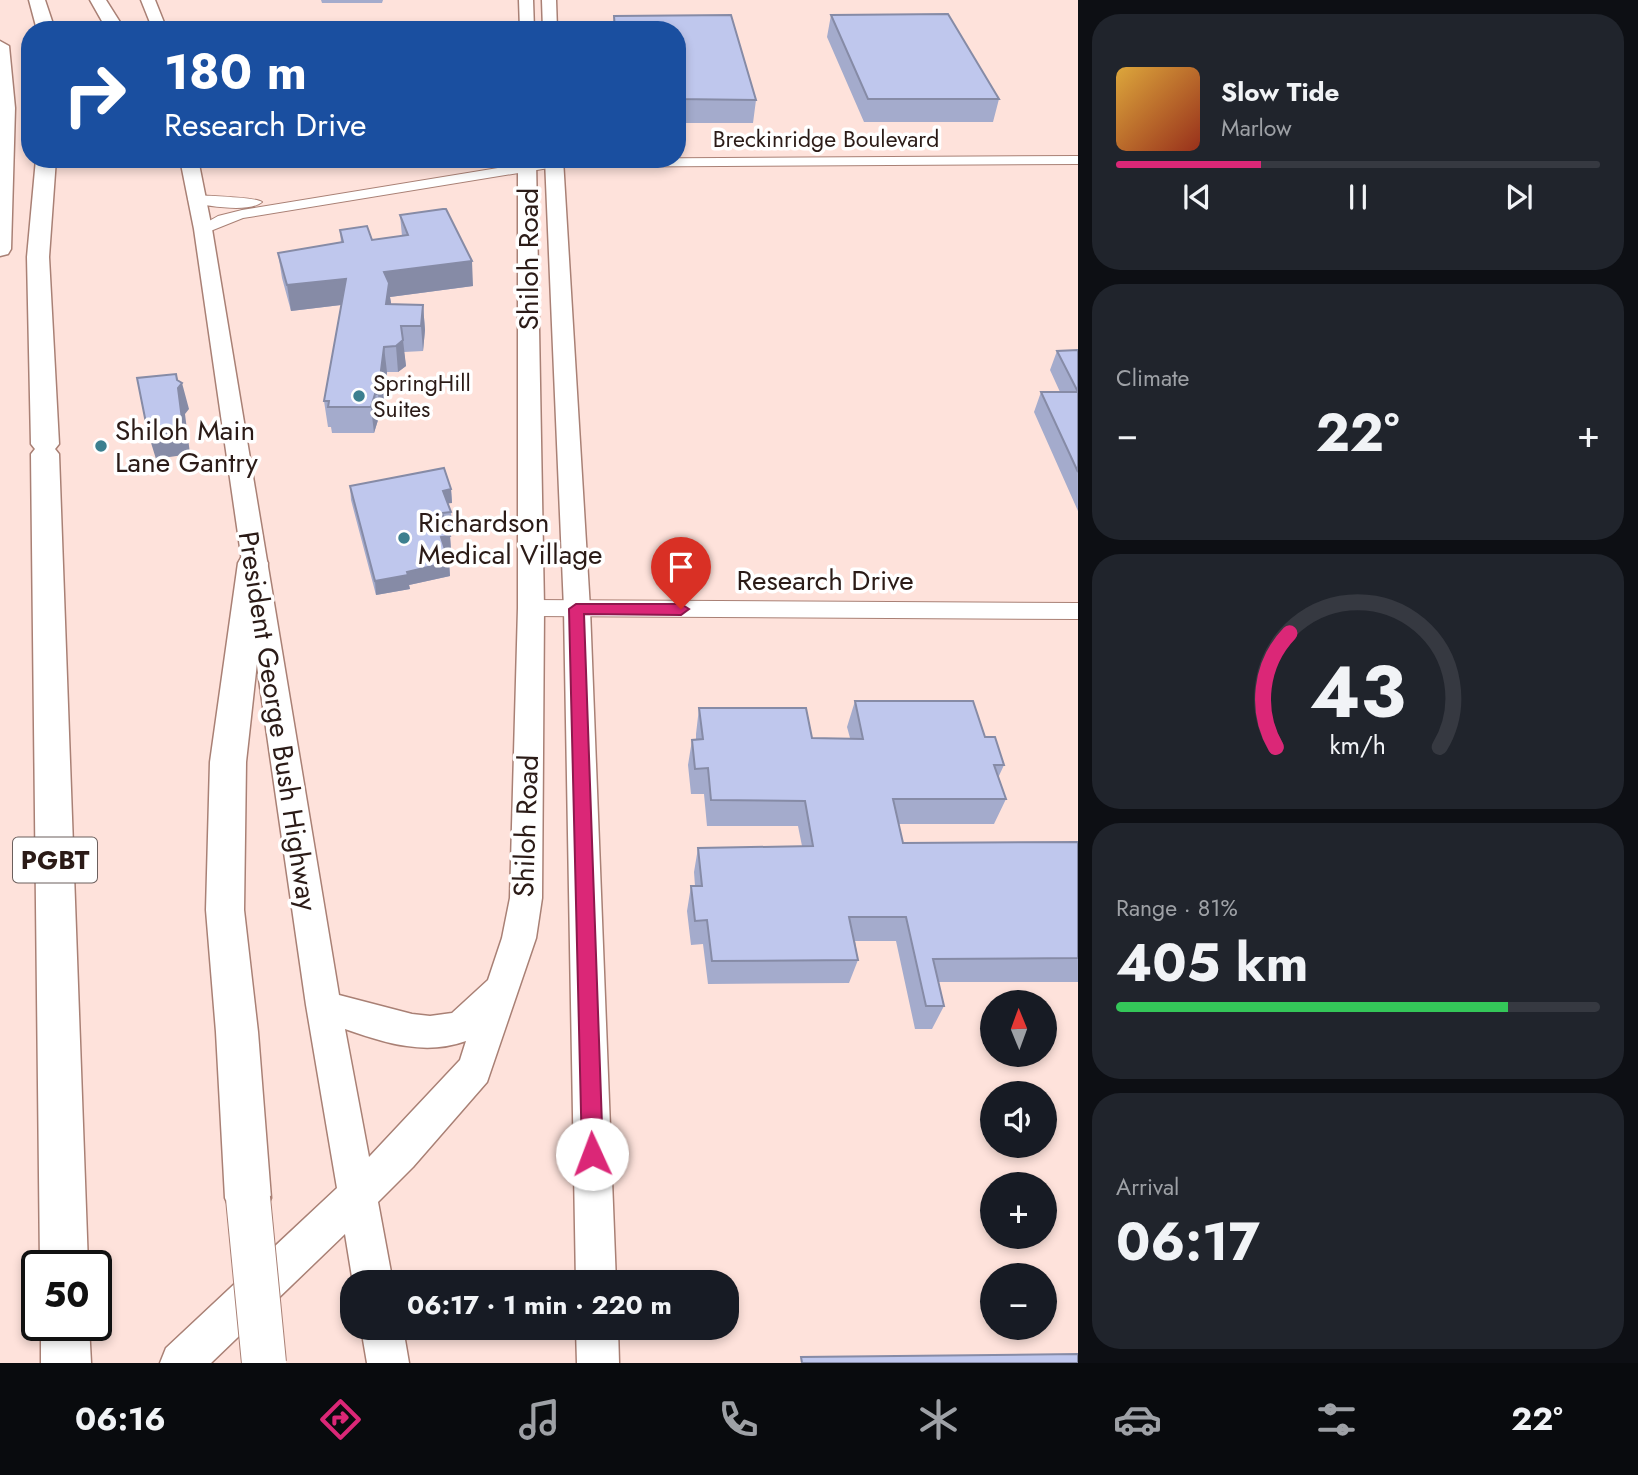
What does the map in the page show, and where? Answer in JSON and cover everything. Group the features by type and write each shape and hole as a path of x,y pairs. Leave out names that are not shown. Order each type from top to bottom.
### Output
{"highway":[{"path":"37,0 43,21"},
{"path":"98,0 111,21"},
{"path":"0,46 5,107 0,248"},
{"name":"PGBT","path":"45,168 38,257 64,1250"},
{"path":"253,562 228,762 225,910 264,1363"}],"main road":[{"path":"148,0 156,21"},
{"path":"526,0 527,21"},
{"path":"549,0 550,21"},
{"name":"President George Bush Highway","path":"190,168 203,229 323,1005 371,1270"},
{"name":"Shiloh Road","path":"181,1363 400,1154 474,1070 519,938 526,898 531,608 527,337 528,168"},
{"name":"Shiloh Road","path":"555,168 561,337 576,609 596,1270"},
{"path":"527,337 561,337"},
{"path":"323,1005 411,1031 434,1032 461,1026 503,988"},
{"path":"384,1340 388,1363"},
{"path":"597,1340 598,1363"}],"street":[{"name":"Breckinridge Boulevard","path":"686,152 1078,151"},
{"name":"Breckinridge Boulevard","path":"686,161 1078,160"},
{"name":"Breckinridge Boulevard","path":"203,229 223,219 242,214 461,168"},
{"name":"Breckinridge Boulevard","path":"195,199 251,202 352,191 497,168"},
{"name":"Research Drive","path":"531,608 1078,611"}],"building":[{"path":"948,14 999,99 868,99 831,15"},
{"path":"731,15 756,100 686,99 686,21 614,21 614,16"},
{"path":"446,209 472,261 384,272 389,283 386,304 423,305 421,326 401,326 403,340 396,346 384,347 378,394 375,394 371,407 328,407 329,401 324,401 346,279 287,285 278,253 343,242 340,230 367,226 372,240 408,235 400,215"},
{"path":"1078,350 1078,392 1057,351"},
{"path":"176,374 177,380 182,383 178,388 183,427 148,433 137,378"},
{"path":"1041,392 1078,392 1078,472"},
{"name":"Richardson Medical Village","path":"444,468 451,489 443,491 451,512 442,513 450,536 441,537 449,562 407,572 408,575 375,581 350,486"},
{"path":"855,701 973,701 985,737 995,737 1004,765 994,765 1006,799 893,799 903,843 1078,842 1078,958 933,959 944,1006 926,1006 906,917 849,917 858,960 712,961 707,920 695,921 691,886 702,886 698,848 813,846 805,801 711,800 708,768 695,769 692,740 703,739 699,708 806,708 812,738 863,739"},
{"path":"1078,1354 1078,1363 802,1363 801,1357"}],"place":[{"name":"SpringHill Suites","path":"359,396"},
{"name":"Shiloh Main Lane Gantry","path":"101,446"},
{"name":"Richardson Medical Village","path":"404,538"}],"route":[{"path":"592,1154 576,609 681,609"}]}
